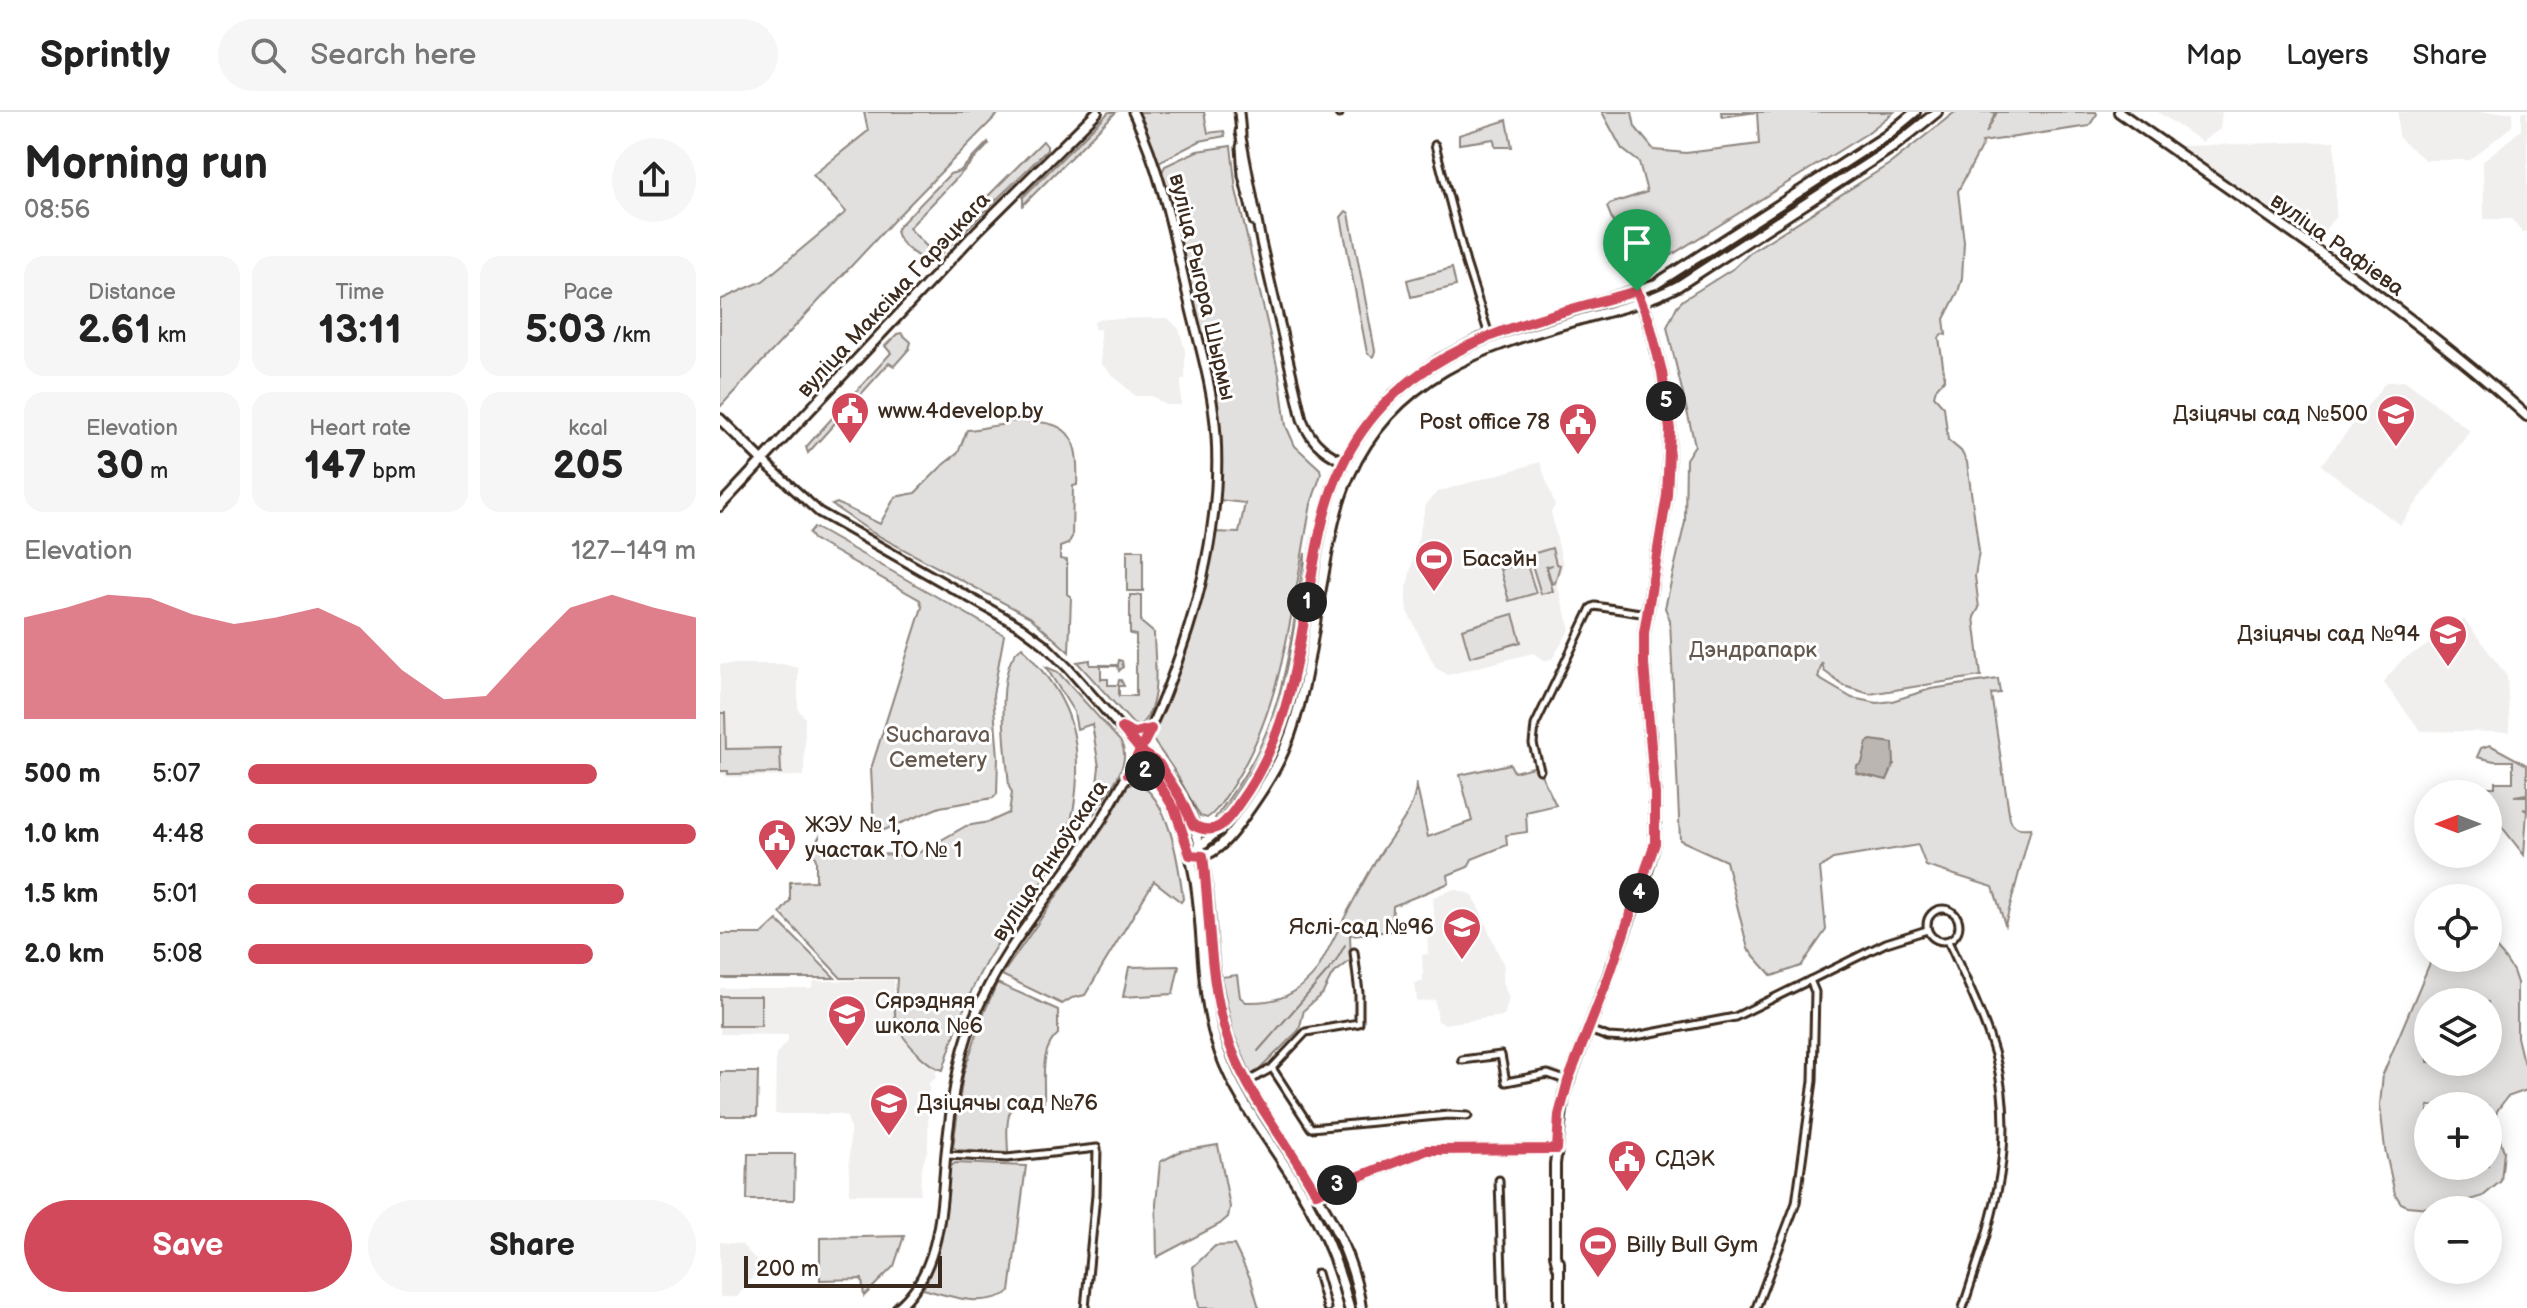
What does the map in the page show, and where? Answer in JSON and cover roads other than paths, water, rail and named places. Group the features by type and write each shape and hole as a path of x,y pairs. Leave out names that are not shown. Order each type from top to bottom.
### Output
{"main road":[{"name":"вуліца Максіма Гарэцкага","path":"720,506 978,230 1097,112"},
{"path":"1190,855 1224,825 1255,780 1280,729 1296,665 1321,528 1344,462 1369,421 1408,382 1439,360 1489,335 1656,284 1886,136 1915,112"},
{"path":"1190,855 1203,856 1219,847 1233,832 1265,786 1285,747 1300,699 1335,517 1354,467 1390,413 1444,369 1501,342 1641,302 1670,290 1893,147 1937,112"},
{"name":"вуліца Рафіева","path":"2119,112 2416,324 2527,416"},
{"path":"1559,1308 1555,1202 1559,1115 1568,1081 1645,878 1655,843 1653,765 1644,664 1647,614 1667,495 1670,430 1662,372 1637,291"},
{"path":"720,419 763,461"},
{"path":"1141,751 1175,810 1190,855 1213,1034 1237,1091 1305,1198 1334,1255 1349,1308"},
{"path":"1141,751 1159,764 1180,797 1200,845 1217,994 1229,1042 1247,1082 1316,1193 1346,1250 1361,1308"},
{"path":"1128,774 1137,770 1153,774"},
{"path":"1193,825 1211,830 1224,825"}],"street":[{"name":"вуліца Рыгора Шырмы","path":"1133,112 1155,167 1173,228 1209,380 1217,463 1209,543 1188,631 1141,751"},
{"path":"1239,112 1245,190 1261,242 1302,419 1316,444 1354,467"},
{"path":"1435,145 1466,263 1489,335"},
{"path":"763,461 819,512 1033,635 1068,668 1141,751"},
{"path":"1540,770 1533,748 1534,729 1591,608 1595,606 1647,614"},
{"path":"1122,728 1134,733 1151,729"},
{"name":"вуліца Янкоўскага","path":"897,1308 922,1277 934,1248 960,1062 982,999 1030,923 1093,835 1141,751"},
{"path":"1941,909 1954,913 1960,925 1955,937 1948,941 1933,938 1927,930 1930,916 1941,909"},
{"path":"1588,1029 1608,1037 1625,1038 1735,1017 1886,943 1927,930"},
{"path":"1948,941 1983,1020 1995,1056 2004,1138 2003,1165 1994,1212 1963,1308"},
{"path":"1247,1082 1272,1068 1306,1032 1359,1023 1354,952"},
{"path":"1756,1308 1796,1203 1813,1081 1815,992 1810,980"},
{"path":"1462,1060 1501,1055 1506,1082 1548,1074 1568,1081"},
{"path":"1272,1068 1311,1128 1448,1115 1468,1116"},
{"path":"946,1155 1007,1158 1097,1148 1085,1308"},
{"path":"1305,1198 1427,1150 1557,1149"},
{"path":"1499,1180 1503,1308"},
{"path":"1317,1273 1327,1308"}],"waterway":[{"path":"1258,1051 1335,963 1345,945"}],"place":[{"name":"www.4develop.by","path":"850,445"},
{"name":"Дзіцячы сад №500","path":"2396,448"},
{"name":"Post office 78","path":"1578,456"},
{"name":"Басэйн","path":"1434,593"},
{"name":"Дзіцячы сад №94","path":"2448,668"},
{"name":"ЖЭУ № 1, участак ТО № 1","path":"777,872"},
{"name":"Яслі-сад №96","path":"1462,961"},
{"name":"Сярэдняя школа №6","path":"847,1048"},
{"name":"Дзіцячы сад №76","path":"889,1137"},
{"name":"СДЭК","path":"1627,1193"},
{"name":"Billy Bull Gym","path":"1598,1279"}],"park label":[{"name":"Дэндрапарк","path":"1753,650"},
{"name":"Sucharava Cemetery","path":"938,748"}]}
